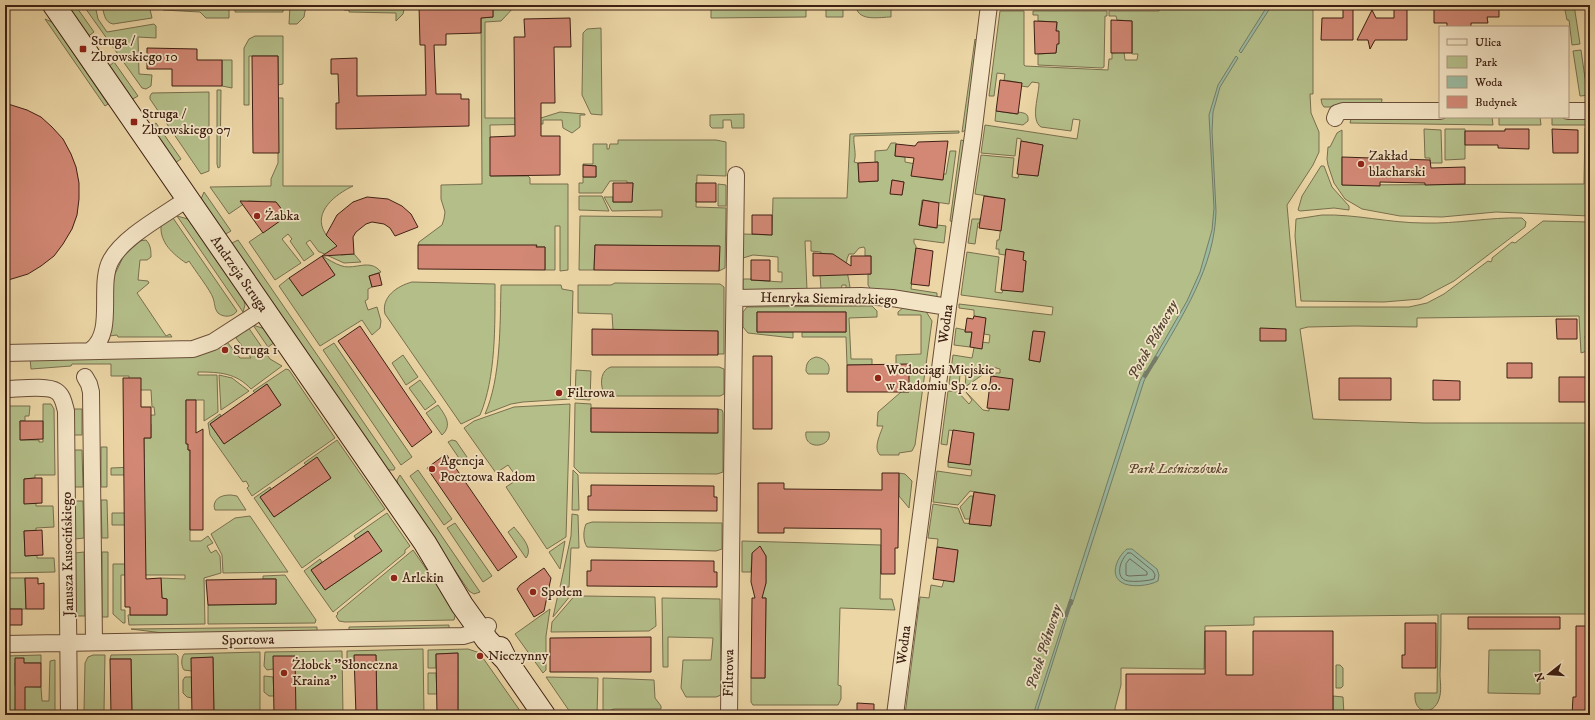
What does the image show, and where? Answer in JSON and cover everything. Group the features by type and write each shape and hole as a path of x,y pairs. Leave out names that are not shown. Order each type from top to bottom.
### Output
{"street":[{"name":"Andrzeja Struga","path":"54,5 425,543 462,605 484,628 544,715"},
{"name":"Wodna","path":"895,715 948,307 990,5"},
{"path":"1335,118 1337,113 1344,110 1439,111"},
{"path":"1569,111 1590,111"},
{"name":"Filtrowa","path":"729,715 736,175"},
{"path":"91,350 97,346 102,334 106,277 114,254 129,240 187,198"},
{"name":"Henryka Siemiradzkiego","path":"735,298 861,296 892,298 948,307"},
{"path":"5,353 60,353 91,350 199,348 213,342 264,309"},
{"name":"Janusza Kusocińskiego","path":"85,377 91,392 94,642"},
{"name":"Janusza Kusocińskiego","path":"5,389 48,389 56,391 60,395 66,411 70,715"},
{"name":"Sportowa","path":"5,644 463,636 484,628"}],"green space":[{"path":"66,5 75,5 94,32 87,37"},
{"path":"83,5 95,5 98,19 107,32 154,24 156,26 156,38 138,37 139,74 152,75 151,86 146,89 142,88"},
{"path":"102,5 149,5 152,18 113,24 106,19"},
{"path":"162,5 229,5 229,18 206,18 200,12 163,10"},
{"path":"235,5 283,5 283,12 235,12"},
{"path":"290,5 306,5 304,17 297,24 289,24"},
{"path":"344,5 405,5 403,14 396,21 396,13 349,12 349,10 344,10"},
{"path":"493,5 516,5 501,21 485,22 485,118 541,118 560,112 585,114 580,115 580,127 572,133 563,128 562,120 543,120 543,124 490,125 491,176 528,176 530,178 530,184 568,184 568,270 560,271 560,226 555,226 555,270 545,270 545,247 418,245 419,242 442,225 445,212 441,199 441,185 482,184 481,18 493,17"},
{"path":"711,5 740,5 745,9 806,9 806,17 711,18"},
{"path":"826,5 841,7 843,9 843,17 826,17"},
{"path":"865,5 891,5 891,17 865,17 858,12 856,7 865,7"},
{"name":"Park Leśniczówka","path":"1160,5 1313,5 1313,94 1310,94 1311,113 1319,132 1319,152 1313,165 1287,205 1296,307 1409,307 1427,303 1444,294 1488,261 1491,262 1492,258 1512,242 1515,243 1543,221 1590,222 1590,335 1585,336 1587,351 1581,353 1579,316 1417,318 1417,327 1355,326 1308,327 1300,329 1313,419 1424,423 1590,423 1590,614 1441,614 1441,686 1439,699 1436,705 1429,710 1424,711 1417,706 1415,693 1437,693 1438,615 1254,617 1254,625 1205,626 1204,669 1121,668 1121,685 1115,708 1115,715 905,715 920,597 929,598 931,585 942,587 944,580 954,581 958,551 937,547 938,539 928,538 933,504 958,508 964,523 991,526 995,495 970,491 958,505 933,502 937,471 971,476 972,470 948,467 948,462 970,464 974,434 949,430 947,445 941,444 948,391 958,392 969,404 972,400 966,392 983,410 989,411 989,408 1009,410 1002,378 993,376 994,373 1000,373 1000,369 989,366 988,371 965,387 966,375 960,375 959,386 949,384 953,355 972,358 974,348 982,342 989,343 990,335 984,334 985,318 974,316 974,310 959,308 959,304 1052,315 1053,307 961,295 967,252 999,257 995,292 1002,293 1003,290 1023,291 1026,261 1023,260 1024,252 1011,250 1005,255 999,254 999,249 996,249 997,240 999,240 1005,199 975,194 981,155 1014,158 1012,177 1018,178 1019,174 1038,176 1043,145 1021,141 1021,139 1017,138 1015,156 981,153 985,125 1077,139 1080,120 1073,119 1071,131 1041,127 1036,119 1039,83 1032,82 1028,87 1021,86 1022,83 1004,80 1005,74 997,73 994,96 989,96 1000,11 1024,11 1025,66 1108,70 1109,59 1112,59 1112,53 1124,52 1125,60 1137,60 1138,54 1132,54 1132,21 1117,20 1116,16 1109,16 1109,11 1159,11","holes":["1033,331 1044,332 1040,362 1029,360"]},
{"path":"1564,5 1574,5 1580,44 1572,45 1569,20 1567,20"},
{"path":"1033,11 1107,11 1107,16 1105,16 1104,67 1038,65 1038,54 1056,53 1057,22 1038,21 1038,15 1033,15"},
{"path":"45,19 52,22 108,104 105,106"},
{"path":"601,28 602,115 591,114 582,95 583,33 587,29"},
{"path":"255,36 283,36 283,84 278,85 278,56 249,56 249,105 244,105 244,48 249,39"},
{"path":"975,39 977,41 966,130 962,132"},
{"path":"1581,50 1586,85 1590,85 1590,95 1580,96 1573,51"},
{"path":"222,60 232,60 232,88 222,86"},
{"path":"114,62 138,96 131,100 108,67"},
{"path":"217,90 221,90 220,167 218,168 217,164"},
{"path":"209,92 209,171 201,174 150,99 150,96 152,93"},
{"path":"278,98 283,98 283,186 353,186 346,189 328,205 324,211 322,225 326,234 331,240 336,244 339,240 341,255 354,254 361,262 344,263 319,252 310,240 306,243 314,254 304,261 290,241 292,239 288,234 282,239 301,263 275,280 249,242 287,216 276,202 248,201 229,214 210,187 271,186 271,179 278,163"},
{"path":"1321,99 1382,99 1381,107 1324,107"},
{"path":"996,111 1017,114 1018,112 1024,113 1028,116 1028,121 1023,125 995,121"},
{"path":"744,114 744,128 732,128 731,120 723,120 723,128 712,128 710,126 710,115"},
{"path":"1356,117 1492,118 1493,125 1350,123 1351,119"},
{"path":"1590,117 1590,125 1552,125 1552,118"},
{"path":"1499,118 1540,118 1541,125 1499,125"},
{"path":"156,123 181,159 175,163 150,127"},
{"path":"1585,128 1590,129 1590,216 1496,212 1442,217 1400,216 1362,209 1345,199 1334,183 1327,159 1328,147 1330,147 1337,133 1342,130 1342,185 1584,184"},
{"path":"1424,129 1441,130 1442,163 1430,163 1430,158 1425,158"},
{"path":"1445,129 1465,129 1465,159 1445,160"},
{"path":"959,131 959,133 854,136 854,162 858,163 859,182 878,181 878,162 875,162 875,151 887,150 891,143 896,143 895,156 905,157 905,162 921,165 920,177 942,180 943,174 946,174 950,151 956,151 949,204 922,200 919,225 936,228 937,225 946,226 944,243 914,239 916,246 911,289 937,293 937,297 871,290 868,285 868,274 871,274 871,256 865,256 864,247 859,248 854,254 849,254 847,258 846,266 850,288 846,288 846,285 842,285 841,290 821,290 820,275 834,255 830,254 821,256 821,252 811,251 811,241 805,241 807,290 743,291 743,279 782,282 782,272 778,272 778,257 753,255 743,258 743,234 772,235 773,198 847,198 850,134","holes":["892,180 904,182 902,195 891,193"]},
{"path":"618,140 716,140 726,142 726,176 697,175 696,207 726,208 725,268 719,271 719,246 595,245 594,270 579,270 580,216 662,217 662,210 612,211 604,197 613,197 613,202 632,202 633,183 627,183 627,181 610,181 602,193 579,193 579,183 583,183 583,177 596,177 596,166 583,165 593,164 593,144 607,144 607,149 609,149 610,144 618,144"},
{"path":"961,140 965,141 954,222 950,221"},
{"path":"1321,166 1324,166 1332,187 1349,206 1349,210 1334,208 1298,210 1302,196"},
{"path":"718,184 726,185 726,206 718,206"},
{"path":"204,192 231,231 224,235 201,199"},
{"path":"579,196 602,196 609,211 579,210"},
{"path":"1322,215 1347,216 1411,223 1436,223 1497,218 1522,218 1526,222 1525,227 1454,281 1420,299 1384,302 1301,301 1295,236 1296,219"},
{"path":"177,216 188,219 243,296 245,305 243,312"},
{"path":"173,218 237,311 233,315 226,316 218,313 212,295 189,261 186,263 181,260 168,248 161,232 161,226"},
{"path":"972,219 980,219 975,244 968,243"},
{"path":"146,240 150,246 151,257 147,260 140,260 138,280 148,281 149,283 137,293 166,336 170,334 172,337 109,336 114,276 125,253 139,241"},
{"path":"238,240 395,468 394,470 388,470 230,244"},
{"path":"322,256 342,266 368,265 377,268 381,272 369,276 372,287 368,289 368,299 365,301 368,310 377,307 381,321 380,328 372,335 362,320 320,346 279,286 289,278 302,296 335,275"},
{"path":"412,282 495,284 494,351 489,385 480,415 461,424 385,314 385,302 391,293 401,286"},
{"path":"615,283 720,284 724,287 724,354 718,354 718,331 613,330 612,314 578,313 578,285 611,285"},
{"path":"501,285 561,285 562,289 573,291 570,399 511,404 485,414 490,400 497,368 500,334"},
{"path":"872,306 877,311 877,317 849,318 851,359 872,359 872,365 847,365 846,337 802,337 802,332 846,332 846,312 757,312 757,332 793,332 793,338 748,333 743,327 743,312 747,307"},
{"path":"904,307 925,310 932,321 915,445 912,451 899,453 899,455 880,455 877,445 883,426 877,426 878,412 901,392 896,364 896,355 921,354 921,315 898,315 898,312"},
{"path":"253,325 265,329 275,342 268,347"},
{"path":"248,327 270,359 282,366 251,389 239,380 227,374 198,372 198,375 217,375 218,412 204,421 204,400 186,400 186,443 188,444 188,450 190,450 190,541 201,541 208,536 213,543 207,546 211,553 216,550 220,556 221,573 204,578 205,624 129,625 128,615 167,615 167,599 162,598 161,578 185,579 185,575 121,575 121,610 125,610 125,623 123,623 113,614 113,564 135,564 135,525 112,525 112,513 134,513 131,475 111,475 111,468 135,467 144,458 144,438 151,438 151,424 124,416 155,415 154,407 152,407 151,390 141,390 129,378 129,376 111,376 111,364 72,364 71,366 31,369 30,358 227,342 240,358 251,358 236,338"},
{"path":"956,328 965,330 965,332 972,332 970,347 954,345"},
{"path":"334,343 412,457 401,465 323,350"},
{"path":"403,355 418,377 406,385 392,363"},
{"path":"816,357 827,362 829,368 828,374 808,374 806,371 807,364 809,360"},
{"path":"611,367 719,367 724,369 724,394 720,396 610,396 603,391 602,377 605,371"},
{"path":"286,369 289,370 335,438 252,496 247,488 249,486 246,481 243,482 210,435 208,423 220,414 221,416 210,424 224,444 281,405 267,384 255,393 253,391"},
{"path":"576,370 591,371 590,400 575,399"},
{"path":"219,375 232,378 249,391 221,410"},
{"path":"420,380 436,402 425,410 409,388"},
{"path":"575,403 591,404 591,432 717,433 718,409 722,410 723,472 717,474 580,473 574,467"},
{"path":"43,404 51,404 54,409 55,475 35,475 35,478 24,479 24,503 36,503 36,506 53,506 54,527 36,528 36,531 24,531 25,556 37,555 37,558 54,558 55,572 5,573 5,406 30,406 29,416 25,416 25,421 20,421 21,440 39,440 39,442 43,442"},
{"path":"570,404 566,537 547,549 506,487 518,479 508,465 496,473 464,428 474,421 514,407"},
{"path":"438,405 447,420 447,428 442,435 426,413"},
{"path":"72,409 82,409 82,435 73,435"},
{"path":"806,432 829,432 829,437 823,444 813,445 806,438"},
{"path":"337,440 385,509 302,568 254,498 270,487 271,489 260,497 274,517 331,478 317,458 306,465 304,463"},
{"path":"452,440 456,441 467,457 461,461 448,442"},
{"path":"101,447 107,447 107,487 101,487"},
{"path":"73,450 82,450 83,487 74,487"},
{"path":"418,470 452,519 444,525 410,476"},
{"path":"573,470 578,475 579,510 572,510"},
{"path":"899,473 905,474 912,481 909,508 899,496"},
{"path":"400,475 480,592 474,594 469,591 399,489 397,480"},
{"path":"225,495 237,496 246,510 215,510 214,506 216,500"},
{"path":"970,496 973,496 970,519 965,519 960,507"},
{"path":"101,500 107,500 108,538 102,538"},
{"path":"74,501 83,501 84,538 75,539"},
{"path":"387,513 410,546 405,550 405,553 333,612 304,571 320,559 322,562 311,570 325,590 381,551 368,531 356,539 354,536"},
{"path":"572,514 578,515 579,548 571,548 569,587 560,587 571,536"},
{"path":"250,516 288,572 223,573 222,555 211,534 235,518"},
{"path":"592,522 722,523 722,549 716,551 587,547 584,539 584,530 586,524"},
{"path":"455,523 492,576 483,582 447,528"},
{"path":"514,527 523,538 527,546 528,554 526,558 508,532"},
{"path":"565,541 560,569 549,552"},
{"path":"742,541 881,545 880,599 892,599 895,610 840,608 838,685 841,686 841,699 838,705 753,705 751,702 751,678 765,678 766,598 760,598 766,583 766,556 761,549 754,551 752,555 751,572 742,572"},
{"path":"413,550 456,612 454,620 339,621 336,616 338,614 337,613"},
{"path":"84,552 85,616 78,616 76,611 75,553"},
{"path":"102,552 108,552 108,617 102,617"},
{"path":"285,575 316,620 315,623 208,624 208,605 276,604 276,579 263,579 263,576"},
{"path":"5,578 25,578 26,609 5,609"},
{"path":"559,590 575,590 553,617"},
{"path":"577,593 583,596 655,597 656,626 649,631 551,632 552,622"},
{"path":"662,598 720,599 721,695 716,697 686,697 681,688 683,660 711,660 713,638 668,637 668,667 663,667"},
{"path":"550,609 546,636 546,670 543,673 515,634"},
{"path":"449,625 449,629 349,631 349,627"},
{"path":"317,627 317,632 163,633 131,629"},
{"path":"423,649 424,715 377,715 376,655 355,655 355,666 347,666 347,651"},
{"path":"468,649 480,653 477,655 480,659 483,658 523,715 458,715 458,653 436,654 436,668 428,668 428,650"},
{"path":"1489,650 1540,650 1540,694 1488,693"},
{"path":"342,651 343,715 296,715 273,669 267,670 264,666 265,652"},
{"path":"260,652 260,715 214,715 213,658 192,658 192,671 184,670 182,664 184,654"},
{"path":"176,654 178,656 179,715 132,715 131,659 110,659 111,655"},
{"path":"41,655 41,663 15,663 15,686 41,687 42,701 49,701 50,661 55,660 55,715 15,715 14,712 5,712 5,656"},
{"path":"93,655 105,655 104,711 84,711 85,663 88,657"},
{"path":"1336,665 1340,665 1343,668 1343,686 1341,688 1336,688"},
{"path":"428,673 436,673 437,694 428,694"},
{"path":"264,676 273,677 274,696 269,696 264,692"},
{"path":"185,677 192,677 192,698 187,697 183,693 183,680"},
{"path":"546,677 598,678 597,715 572,715"},
{"path":"603,678 654,680 655,698 661,706 661,709 614,709 608,713 603,713"},
{"path":"1333,696 1343,697 1344,715 1333,715"}],"water":[{"path":"1268,5 1272,5 1241,53 1239,51"},
{"path":"1236,56 1238,58 1220,87 1213,112 1212,131 1216,211 1210,252 1186,309 1155,363 1152,362 1187,301 1200,272 1212,230 1214,208 1209,115 1218,85"},
{"path":"1145,371 1148,373 1144,381 1072,605 1068,605 1140,381"},
{"path":"1127,549 1132,549 1157,569 1159,575 1158,581 1134,586 1125,584 1117,579 1115,570 1116,565"},
{"path":"1067,611 1069,611 1036,715 1033,715"}],"building":[{"path":"419,5 493,5 493,17 481,18 481,33 446,34 446,45 434,45 436,94 461,94 461,99 469,99 469,126 336,129 336,103 339,103 338,74 331,74 331,59 357,58 357,96 426,95 425,45 420,45"},
{"path":"1394,5 1407,5 1407,40 1375,40 1370,49 1368,40 1357,40 1372,10 1376,18 1394,18"},
{"path":"1434,5 1499,5 1499,17 1487,17 1488,23 1471,23 1471,26 1447,26 1447,23 1434,23"},
{"path":"1353,6 1353,40 1321,40 1322,18 1343,18 1343,7"},
{"path":"570,18 571,47 554,47 555,103 541,103 541,136 560,136 560,175 490,176 490,137 515,136 514,37 525,37 524,19"},
{"path":"1111,20 1132,21 1132,53 1111,53"},
{"path":"1034,21 1057,22 1056,31 1059,31 1059,44 1057,44 1056,53 1035,54"},
{"path":"147,48 197,49 197,60 222,60 222,86 172,86 172,69 147,69"},
{"path":"252,56 278,56 279,153 253,153"},
{"path":"1000,80 1022,83 1018,114 996,111"},
{"path":"5,103 27,110 41,117 63,139 76,167 79,183 79,199 77,215 72,229 54,256 28,274 5,281"},
{"path":"1505,129 1529,129 1529,149 1498,148 1498,145 1465,145 1465,131 1505,131"},
{"path":"1552,129 1578,130 1578,153 1553,153"},
{"path":"948,141 943,180 911,176 914,158 895,156 896,144 915,146 918,142"},
{"path":"1021,141 1043,145 1038,176 1017,174"},
{"path":"1342,157 1430,160 1431,168 1465,167 1465,184 1425,185 1425,183 1380,182 1380,186 1342,185"},
{"path":"878,162 878,181 859,182 858,163"},
{"path":"583,165 596,166 596,177 583,177"},
{"path":"892,180 904,182 902,195 890,194"},
{"path":"613,183 633,183 632,202 613,202"},
{"path":"696,183 716,183 716,202 696,202"},
{"path":"984,196 1005,199 1001,231 979,228"},
{"path":"367,197 388,199 402,206 411,214 418,227 395,236 390,228 384,224 372,222 366,224 356,232 353,237 354,254 322,256 337,246 326,235 337,215 353,202"},
{"path":"923,200 939,203 937,228 919,225"},
{"path":"240,201 276,202 287,216 263,233"},
{"path":"752,215 772,215 772,235 752,234"},
{"path":"418,245 537,245 536,247 545,247 545,270 418,269"},
{"path":"595,245 720,246 719,271 594,270"},
{"path":"916,248 933,251 929,286 911,284"},
{"path":"1006,249 1024,252 1023,260 1026,261 1023,292 1001,290"},
{"path":"813,253 833,254 851,266 851,256 871,256 871,274 813,276"},
{"path":"322,256 335,275 302,296 289,278"},
{"path":"751,260 770,260 770,281 751,280"},
{"path":"379,273 382,285 372,287 369,276"},
{"path":"757,312 846,312 846,332 757,332"},
{"path":"974,316 986,318 982,349 970,347 972,332 965,332 967,318 973,319"},
{"path":"1556,319 1577,319 1577,339 1557,339"},
{"path":"360,326 432,432 412,447 338,341"},
{"path":"1260,328 1286,329 1286,341 1260,341"},
{"path":"592,329 718,331 718,355 592,355"},
{"path":"1033,331 1045,332 1040,362 1029,360"},
{"path":"753,356 772,356 772,429 753,429"},
{"path":"1507,363 1532,363 1532,378 1507,378"},
{"name":"Wodociągi Miejskie w Radomiu Sp. z o.o.","path":"909,364 909,392 847,392 847,365"},
{"path":"991,376 1013,379 1009,410 987,408"},
{"path":"1559,377 1590,377 1590,402 1559,402"},
{"path":"123,378 141,378 141,407 151,407 151,438 144,438 146,579 161,578 162,598 167,599 167,615 130,615 130,607 125,607"},
{"path":"1339,378 1391,378 1391,400 1339,400"},
{"path":"1433,380 1460,381 1460,400 1433,400"},
{"path":"267,384 281,405 224,444 210,424"},
{"path":"186,400 196,400 196,433 203,429 203,530 190,530 190,450 188,450 188,444 186,444"},
{"path":"591,408 718,409 718,433 591,432"},
{"path":"20,421 43,421 43,439 20,440"},
{"path":"953,430 974,433 970,465 948,462"},
{"path":"446,454 517,557 498,571 427,468"},
{"path":"317,457 331,478 274,517 260,497"},
{"path":"882,473 899,473 898,548 895,548 895,574 881,574 881,529 784,528 784,533 758,533 758,483 784,483 784,489 882,490"},
{"path":"42,478 42,503 24,504 24,479"},
{"path":"591,485 714,486 714,497 717,497 717,511 588,510 588,496 591,496"},
{"path":"974,492 995,495 991,526 969,524"},
{"path":"42,530 43,555 25,556 24,531"},
{"path":"368,531 382,551 325,590 311,570"},
{"path":"760,546 766,556 766,583 762,598 766,598 765,678 751,678 752,598 755,598 751,582 752,553"},
{"path":"937,547 958,550 954,582 933,579"},
{"path":"591,560 714,561 714,572 717,572 717,587 587,586 587,571 591,571"},
{"name":"Społem","path":"544,568 551,578 544,611 534,617 517,589 520,585"},
{"path":"25,578 38,578 38,584 44,583 44,609 26,609"},
{"path":"276,579 276,604 208,605 206,580"},
{"path":"5,609 22,609 22,625 5,625"},
{"path":"1468,617 1560,617 1560,629 1468,629"},
{"path":"1405,623 1436,623 1436,668 1402,668 1402,655 1405,655"},
{"path":"1576,626 1590,626 1590,715 1572,715 1573,697 1576,697"},
{"path":"1205,631 1226,631 1226,675 1253,675 1253,631 1333,631 1333,715 1126,715 1126,674 1205,674"},
{"path":"651,637 651,672 550,672 550,638"},
{"path":"458,653 458,715 437,715 436,654"},
{"path":"354,655 376,655 377,715 356,715"},
{"path":"273,656 295,656 296,715 274,715"},
{"path":"213,657 214,715 192,715 191,658"},
{"path":"15,658 24,658 24,663 41,663 41,687 25,687 25,711 15,711"},
{"path":"110,659 131,659 132,715 111,715"},
{"path":"857,703 874,704 874,715 857,715"}],"waterway":[{"name":"Potok Północny","path":"1145,376 1156,358"},
{"name":"Potok Północny","path":"1066,615 1071,601"}],"place":[{"name":"Struga / Zbrowskiego 10","path":"83,49"},
{"name":"Struga / Zbrowskiego 07","path":"134,122"},
{"name":"Zakład blacharski","path":"1361,164"},
{"name":"Żabka","path":"257,216"},
{"name":"Struga 1","path":"225,350"},
{"name":"Wodociągi Miejskie w Radomiu Sp. z o.o.","path":"878,378"},
{"name":"Filtrowa","path":"559,393"},
{"name":"Agencja Pocztowa Radom","path":"432,469"},
{"name":"Arlekin","path":"394,578"},
{"name":"Społem","path":"533,592"},
{"name":"Nieczynny","path":"480,656"},
{"name":"Żłobek \"Słoneczna Kraina\"","path":"284,673"}]}
